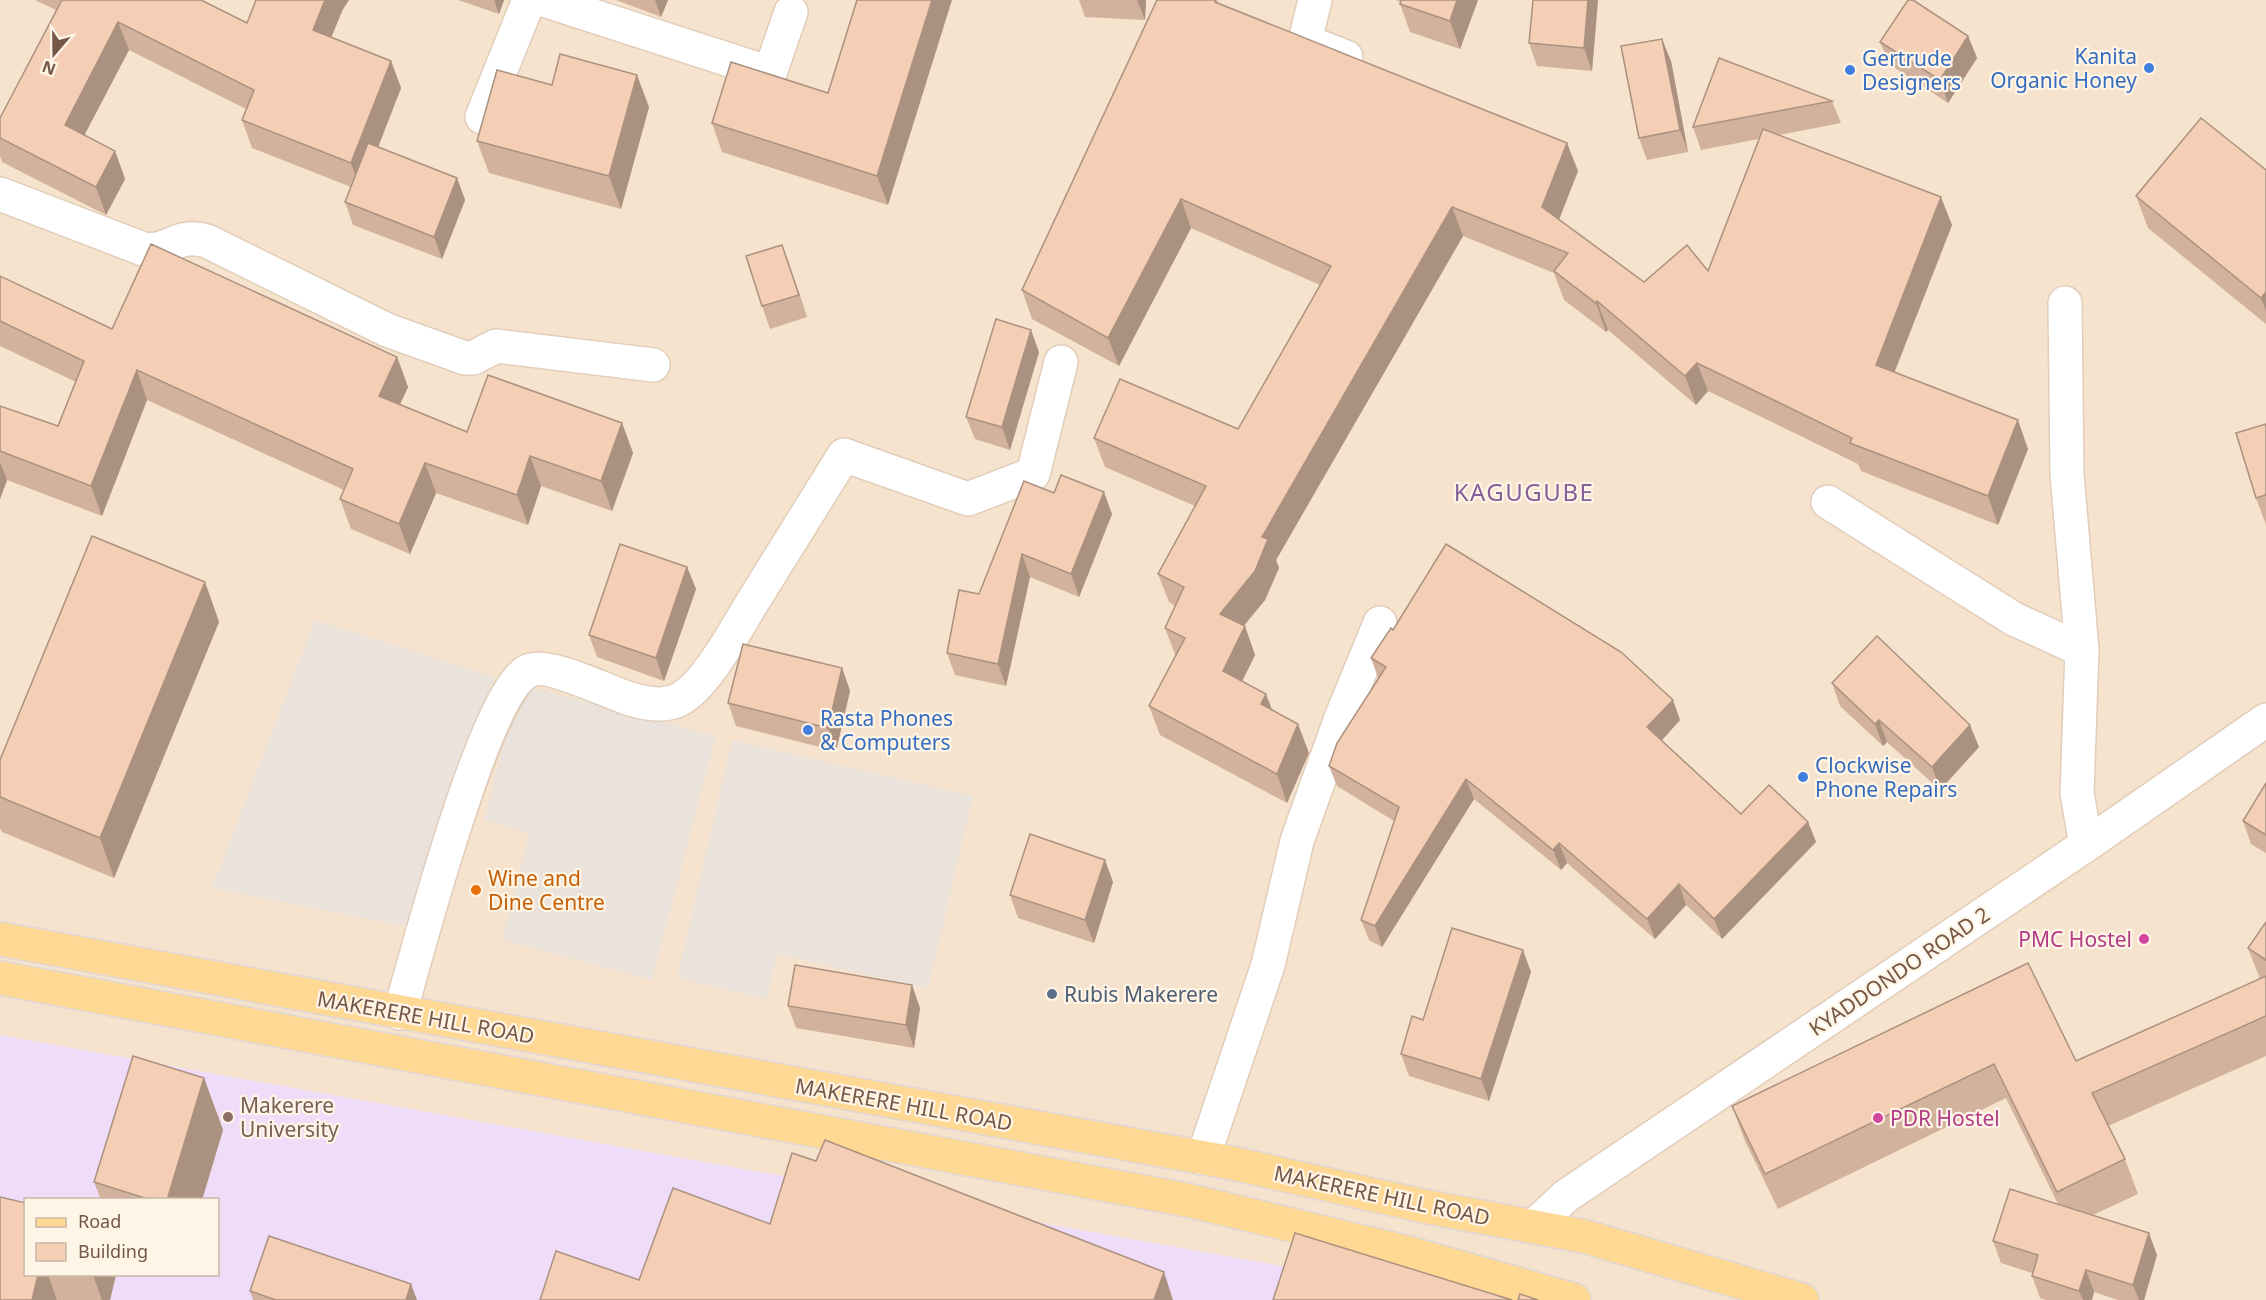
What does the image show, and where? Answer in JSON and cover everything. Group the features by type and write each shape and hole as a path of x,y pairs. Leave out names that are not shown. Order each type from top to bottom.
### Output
{"main road":[{"name":"MAKERERE HILL ROAD","path":"0,939 1203,1158 1423,1206 1535,1225 1583,1236 1802,1300"},
{"name":"MAKERERE HILL ROAD","path":"0,978 1187,1200 1409,1253 1574,1300"}],"street":[{"path":"482,117 529,0"},
{"path":"544,0 770,74 791,12"},
{"path":"1315,0 1305,40 1370,66"},
{"path":"0,194 143,249 154,251 183,238 207,241 387,330 465,358 473,358 496,346 653,365"},
{"path":"2066,303 2067,474 2082,650 2077,793 2086,845"},
{"path":"400,1013 440,870 494,717 511,685 529,670 547,669 629,699 659,705 679,700 693,690 721,652 844,455 968,499 1033,474 1060,362"},
{"path":"1828,502 2014,619 2082,650"},
{"path":"1203,1158 1268,965 1297,841 1341,718 1380,623"},
{"name":"KYADDONDO ROAD 2","path":"1535,1225 1566,1196 2086,845 2266,720"}],"shaded area":[{"path":"0,0 2266,0 2266,1300 0,1300"},
{"path":"315,620 495,677 409,927 212,888"},
{"path":"519,684 716,736 652,980 502,940 529,833 484,820"},
{"path":"732,740 973,796 928,989 777,954 767,999 677,978"},
{"name":"Makerere University","path":"0,1035 1448,1296 1464,1300 0,1300"}],"building":[{"path":"62,0 201,0 247,23 256,0 325,0 313,30 391,61 351,163 242,120 254,90 118,22 65,125 115,151 96,187 0,138 0,118"},
{"path":"857,0 932,0 877,176 712,123 731,62 828,93"},
{"path":"1157,0 1216,0 1215,2 1567,143 1542,207 1644,282 1687,245 1708,271 1763,129 1941,197 1876,365 2018,420 1988,496 1850,443 1852,438 1697,363 1685,376 1597,301 1596,303 1554,271 1568,253 1452,207 1262,537 1268,539 1255,571 1220,614 1245,626 1223,671 1266,694 1261,704 1298,724 1277,774 1149,706 1185,638 1165,628 1184,587 1158,574 1206,486 1094,438 1120,379 1238,429 1331,266 1181,199 1108,338 1022,290"},
{"path":"1401,0 1457,0 1450,21 1400,4"},
{"path":"1533,0 1588,0 1584,48 1529,43"},
{"path":"1908,0 1913,0 1968,36 1940,80 1880,42"},
{"path":"1662,39 1680,130 1639,138 1621,46"},
{"path":"560,54 637,75 609,176 477,141 497,70 552,85"},
{"path":"1719,58 1832,101 1693,127"},
{"path":"2201,118 2266,170 2266,292 2261,298 2136,196"},
{"path":"368,143 457,178 434,237 345,202"},
{"path":"151,244 397,357 379,396 467,432 488,375 622,423 601,481 530,456 517,495 425,463 399,524 340,499 353,469 137,370 91,486 0,451 0,406 58,426 84,361 0,321 0,276 112,329"},
{"path":"782,245 799,295 762,306 746,256"},
{"path":"996,319 1031,330 1002,427 966,417"},
{"path":"2266,424 2266,495 2256,498 2236,433"},
{"path":"1061,475 1104,492 1071,574 1022,554 998,664 947,653 959,590 979,594 1024,481 1054,493"},
{"path":"92,536 205,582 100,838 0,797 0,760"},
{"path":"620,544 687,567 656,658 589,635"},
{"path":"1446,544 1621,652 1673,700 1647,727 1741,814 1769,785 1808,822 1714,919 1679,884 1647,919 1559,843 1553,850 1466,779 1375,926 1361,920 1399,807 1329,766 1337,743 1386,667 1371,658 1391,628 1393,630"},
{"path":"1877,636 1970,725 1932,767 1879,720 1875,724 1832,683"},
{"path":"743,644 842,668 828,728 728,703"},
{"path":"2266,783 2266,835 2243,821"},
{"path":"1030,834 1105,860 1085,920 1010,895"},
{"path":"2266,922 2266,960 2248,948"},
{"path":"1452,928 1523,950 1481,1079 1401,1054 1412,1016 1423,1020"},
{"path":"2028,963 2076,1061 2266,976 2266,1016 2092,1093 2125,1159 2057,1192 1994,1064 1765,1174 1732,1106"},
{"path":"795,965 912,985 906,1025 788,1006"},
{"path":"133,1056 204,1078 168,1198 145,1198 94,1182"},
{"path":"825,1140 1164,1272 1154,1300 540,1300 556,1251 639,1280 673,1188 770,1224 792,1153 816,1161"},
{"path":"2010,1189 2149,1233 2133,1285 2086,1270 2079,1291 2032,1276 2038,1255 1993,1241"},
{"path":"0,1197 24,1203 24,1276 38,1276 32,1300 0,1300"},
{"path":"1295,1233 1512,1300 1273,1300"},
{"path":"269,1236 411,1284 406,1300 276,1300 250,1291"},
{"path":"1520,1294 1538,1300 1518,1300"}],"place":[{"name":"Kanita Organic Honey","path":"2149,68"},
{"name":"Gertrude Designers","path":"1850,70"},
{"name":"Rasta Phones & Computers","path":"808,730"},
{"name":"Clockwise Phone Repairs","path":"1803,777"},
{"name":"Wine and Dine Centre","path":"476,890"},
{"name":"PMC Hostel","path":"2144,939"},
{"name":"Rubis Makerere","path":"1052,994"},
{"name":"Makerere University","path":"228,1117"},
{"name":"PDR Hostel","path":"1878,1118"}],"district":[{"name":"KAGUGUBE","path":"1524,491"}]}
